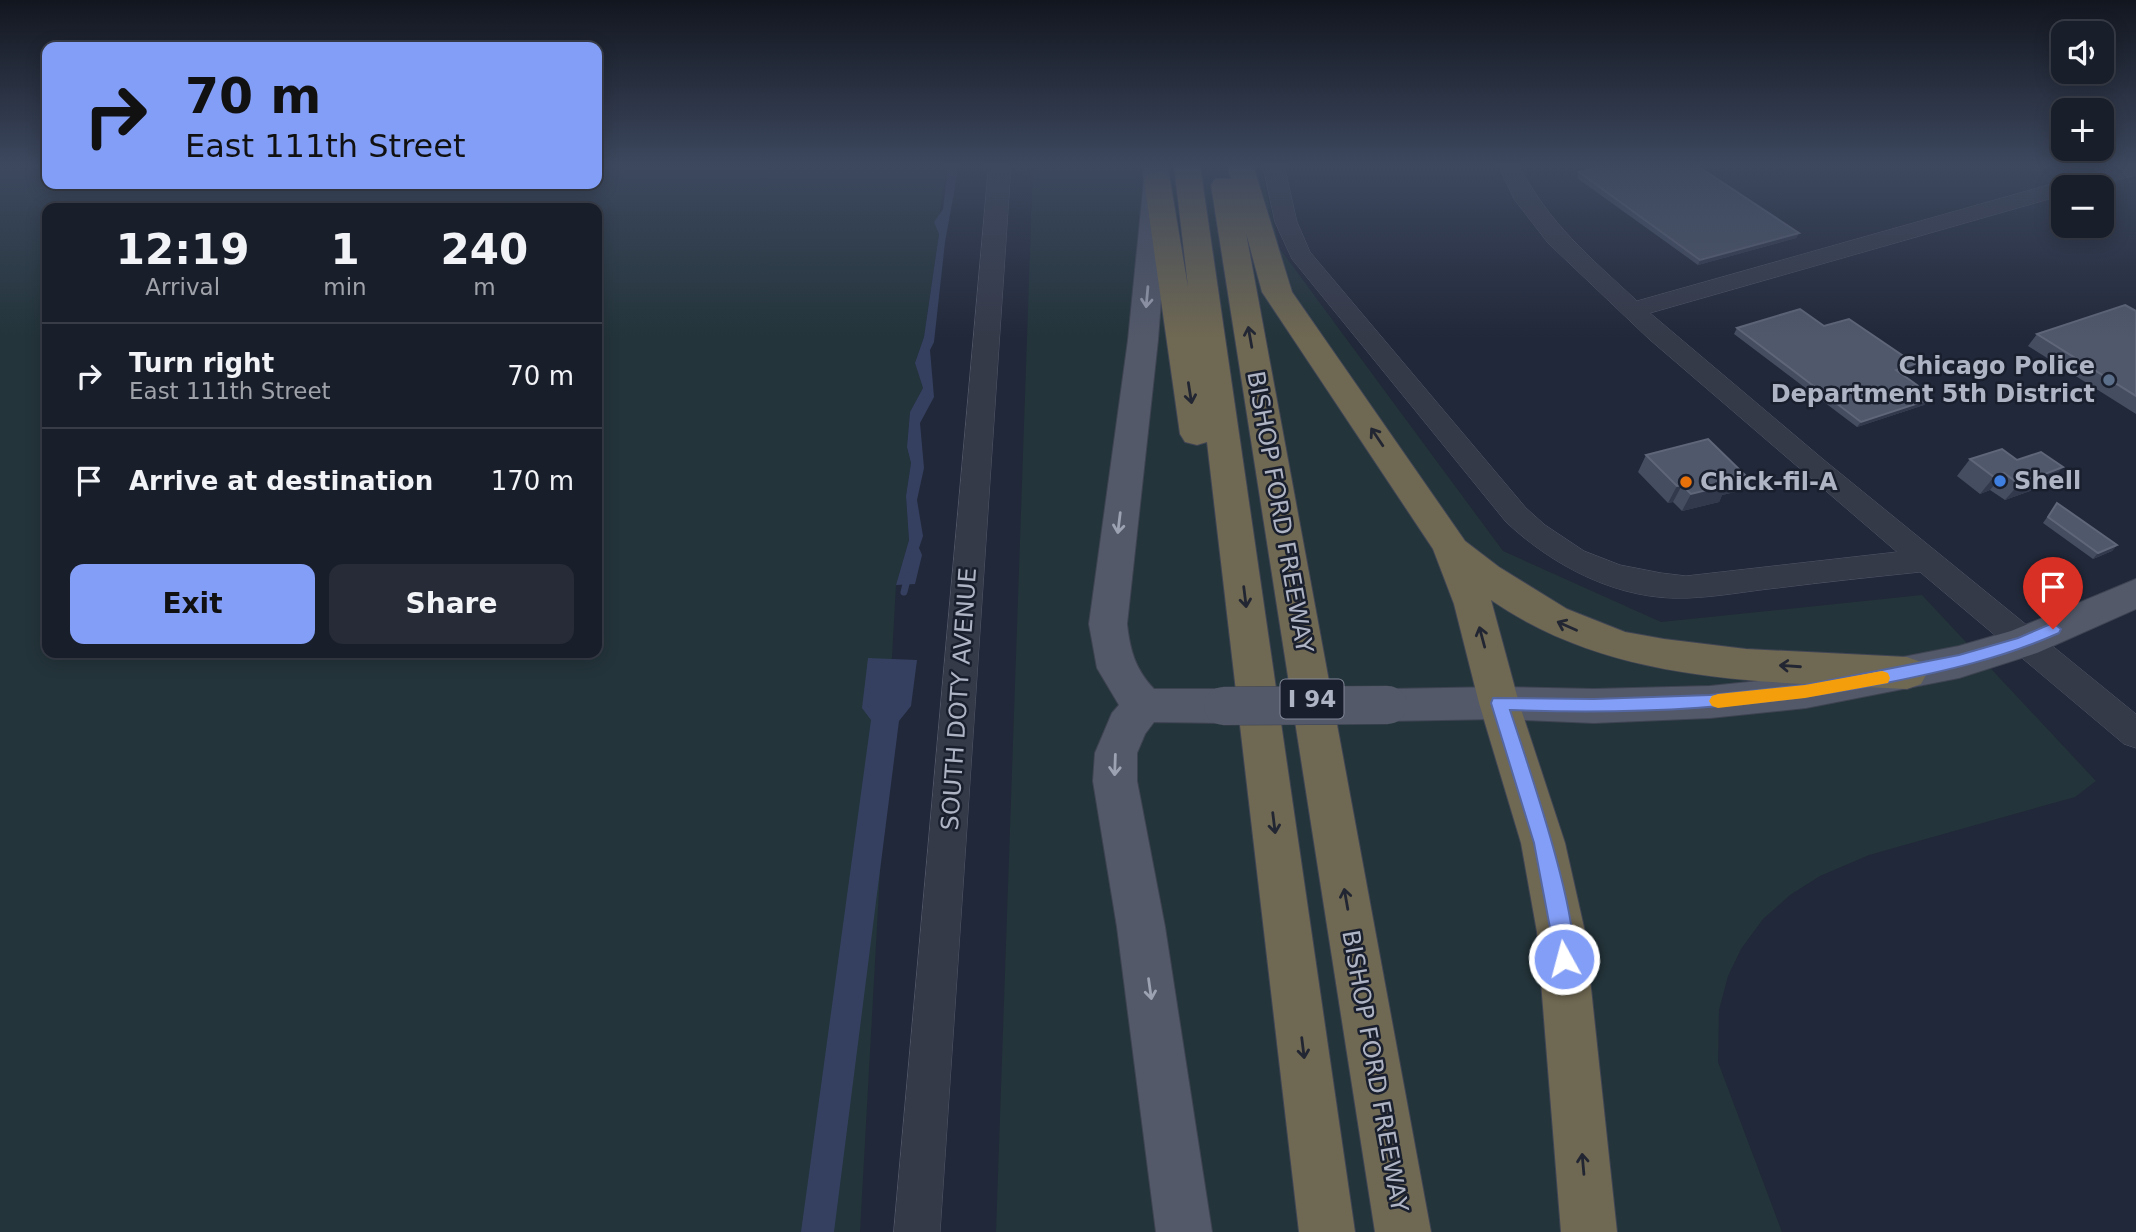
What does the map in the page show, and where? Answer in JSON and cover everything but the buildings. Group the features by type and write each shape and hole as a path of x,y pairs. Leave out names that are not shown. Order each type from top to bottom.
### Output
{"highway":[{"name":"BISHOP FORD FREEWAY","path":"1176,222 1239,552 1327,1232"},
{"name":"BISHOP FORD FREEWAY","path":"1231,222 1403,1232"},
{"path":"1256,222 1276,292 1450,546 1473,604 1499,703 1543,843 1561,932 1589,1232"},
{"path":"1450,546 1474,568 1523,603 1569,627 1605,640 1657,653 1712,661 1907,674"}],"main road":[{"path":"1159,222 1108,624 1111,653 1119,675 1144,705 1499,703 1594,706 1710,702 1805,692 1959,662 2023,642 2136,593"},
{"path":"1144,705 1127,725 1116,753 1115,781 1141,927 1184,1232"}],"street":[{"name":"SOUTH DOTY AVENUE","path":"918,1232 996,222"},
{"path":"1286,222 1300,254 1516,515 1559,551 1584,565 1652,585 1686,587 1925,560"},
{"path":"1542,222 1566,249 1633,310 1925,560 2136,734"},
{"path":"1633,310 1943,222"}],"shaded area":[{"path":"0,222 42,222 42,658 602,658 602,222 939,222 924,337 915,363 923,388 910,412 907,447 911,463 906,496 909,540 896,585 860,1232 0,1232"},
{"path":"1031,222 1274,222 1280,249 1503,551 1661,622 1922,595 2096,781 2075,797 1869,855 1820,876 1790,895 1763,919 1741,949 1728,976 1719,1010 1718,1062 1782,1232 996,1232"}],"water":[{"path":"934,222 949,222 934,342 930,350 934,397 920,423 924,468 917,500 923,536 919,548 922,555 915,584 896,585 909,540 906,496 911,463 907,447 910,412 923,388 915,363 924,337 939,234"},
{"path":"868,658 917,660 911,706 899,721 834,1232 801,1232 871,720 862,708"}],"waterway":[{"path":"904,592 908,576"}],"slow traffic":[{"path":"1718,701 1805,692 1882,678"}],"place":[{"name":"Chicago Police Department 5th District","path":"2109,380"},
{"name":"Shell","path":"2000,481"},
{"name":"Chick-fil-A","path":"1686,482"}],"route":[{"path":"1564,959 1543,843 1499,703 1594,706 1710,702 1805,692 1959,662 2023,642 2053,629"}]}
